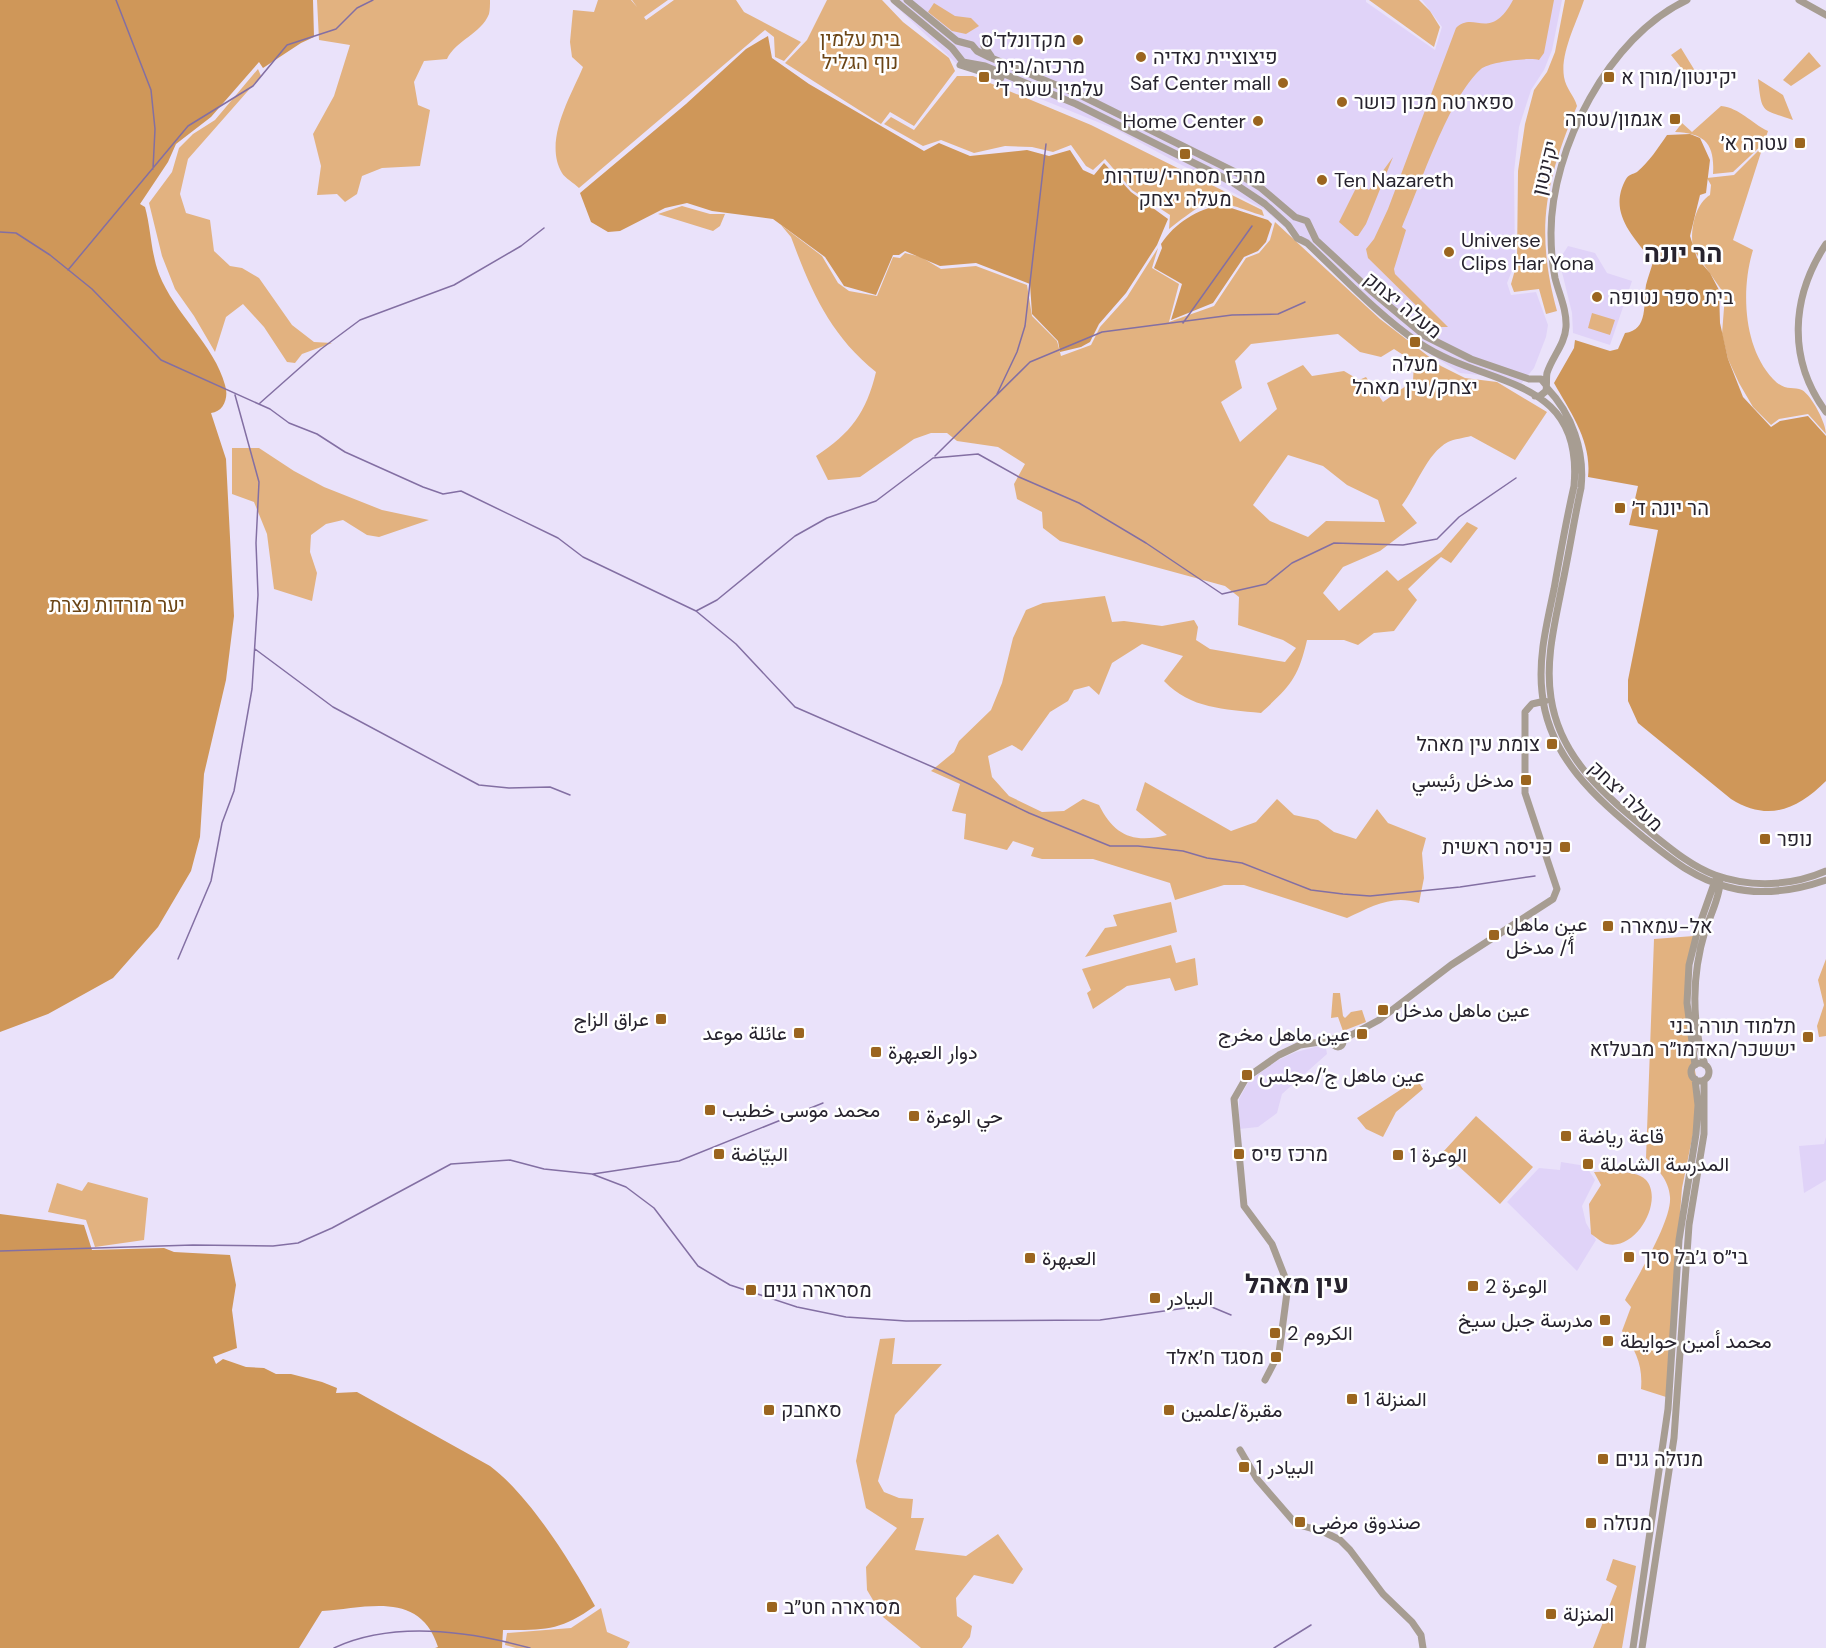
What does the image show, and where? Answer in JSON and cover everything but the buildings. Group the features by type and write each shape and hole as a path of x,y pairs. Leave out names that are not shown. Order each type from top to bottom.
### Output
{"street":[{"path":"893,0 952,48 959,58 985,66 1098,115 1245,190 1274,212 1300,239 1306,238 1312,232 1310,224 1295,218 1262,188 1237,173 1086,98 995,60 977,51 973,46 957,41 907,0"},
{"path":"893,0 901,12 945,48 960,65 1049,94"},
{"name":"יקינטון","path":"1546,386 1547,373 1558,352 1566,323 1554,271 1552,210 1565,150 1593,94 1626,48 1653,20 1687,0"},
{"path":"1799,0 1826,15"},
{"path":"989,37 984,46 995,60"},
{"path":"959,58 960,48 965,44"},
{"path":"970,63 976,58 977,51"},
{"path":"1293,233 1295,223 1303,220"},
{"name":"מעלה יצחק","path":"1312,232 1316,240 1370,290 1434,342 1471,359 1536,379 1546,386 1562,408 1576,436 1582,473 1551,643 1547,700 1567,746 1600,790 1681,857 1719,876 1766,884 1794,881 1826,871"},
{"name":"מעלה יצחק","path":"1300,239 1420,343 1456,362 1510,381 1548,402 1555,412 1571,445 1574,486 1543,642 1541,673 1556,742 1582,782 1609,809 1669,857 1700,877 1717,884 1737,889 1777,891 1826,880"},
{"path":"1826,244 1805,285 1798,312 1797,339 1808,382 1826,412"},
{"name":"יקינטון","path":"1532,394 1529,386 1558,352"},
{"path":"1532,394 1543,395 1546,386"},
{"path":"1265,1380 1280,1353 1288,1285 1272,1244 1244,1206 1234,1099 1246,1078 1279,1055 1300,1046 1333,1040 1334,1045 1338,1047 1342,1044 1342,1040 1379,1020 1451,965 1553,899 1557,889 1525,793 1524,782 1525,712 1532,704 1547,700"},
{"path":"1633,1648 1668,1409 1679,1232 1696,1134 1698,1105 1695,1079 1692,1073 1695,1065 1687,1003 1687,978 1694,944 1719,876"},
{"path":"1642,1648 1674,1438 1689,1225 1703,1143 1704,1080 1709,1073 1705,1065 1696,1018 1695,978 1711,901 1700,877"},
{"path":"1711,901 1737,889"},
{"path":"1695,1065 1705,1065"},
{"path":"1695,1079 1704,1080"},
{"path":"1240,1450 1257,1479 1296,1524 1324,1532 1340,1540 1350,1550 1383,1594 1412,1622 1421,1635 1423,1648"}],"shaded area":[{"path":"889,0 1366,0 1435,50 1442,27 1422,0 1562,0 1552,50 1544,70 1531,90 1519,127 1514,172 1515,263 1507,283 1511,295 1536,292 1548,325 1546,337 1534,368 1517,389 1498,377 1460,373 1424,350 1265,210 1115,129 959,66"},
{"name":"בית ספר נטופה","path":"1568,246 1595,253 1607,273 1632,281 1610,345 1573,333 1572,313 1559,260"},
{"path":"1319,1046 1326,1048 1327,1054 1282,1094 1277,1113 1258,1127 1239,1129 1239,1099 1249,1081 1278,1060"},
{"path":"1826,1137 1826,1180 1804,1193 1799,1146 1824,1144"},
{"path":"1561,1162 1586,1166 1595,1180 1582,1206 1586,1223 1596,1240 1577,1271 1507,1202 1539,1168 1560,1170"}],"green space":[{"name":"יער מורדות נצרת","path":"0,0 313,0 314,37 263,68 259,62 211,117 176,144 168,162 140,204 145,207 159,274 174,302 213,357 226,390 226,399 222,407 211,413 226,459 234,616 226,680 204,774 200,837 191,871 158,927 113,978 48,1014 0,1032"},
{"path":"317,0 490,0 489,14 480,27 456,47 447,59 424,61 414,82 418,105 430,110 420,166 382,168 362,176 357,194 345,202 337,194 317,195 321,166 313,134 334,96 350,45 319,40"},
{"path":"598,0 631,0 637,7 632,0 668,0 644,17 646,20 674,0 736,0 744,12 801,42 784,61 775,57 774,37 765,30 579,188 562,173 557,160 557,133 566,105 583,67 572,57 570,42 573,10 594,12"},
{"name":"בית עלמין נוף הגליל","path":"827,0 882,0 903,22 949,58 955,71 914,126 890,112 881,124 785,63 807,40"},
{"path":"1369,0 1419,0 1430,11 1440,27 1434,47"},
{"path":"1513,0 1554,0 1544,53 1539,60 1509,61 1485,66 1469,82 1447,120 1402,227 1406,230 1394,269 1395,274 1448,327 1438,327 1368,258 1366,249 1374,239 1388,209 1456,28 1463,23 1490,23 1497,20 1505,13"},
{"path":"1565,0 1584,0 1564,58 1565,81 1577,106 1557,159 1547,207 1546,255 1557,311 1546,314 1539,289 1514,292 1511,284 1517,263 1518,171 1525,124 1534,90 1547,72 1555,52"},
{"path":"934,3 955,16 971,18 979,26 966,34 952,31 928,12"},
{"path":"768,36 772,58 809,84 924,151 939,143 970,156 1027,150 1049,156 1070,150 1083,170 1094,175 1104,163 1131,192 1168,219 1157,245 1126,293 1099,324 1090,342 1081,347 1060,352 1058,341 1032,314 1030,284 976,263 940,266 905,251 899,255 893,255 876,295 844,286 825,257 773,219 712,211 687,203 665,208 620,231 608,232 591,222 580,193 686,104 746,49"},
{"path":"1681,48 1700,79 1695,85 1671,55"},
{"path":"1809,52 1821,66 1791,86 1783,80"},
{"path":"258,69 261,76 188,159 180,194 186,213 210,220 214,251 230,266 242,268 259,278 292,325 314,342 332,343 302,354 295,363 287,362 264,327 243,304 226,317 215,352 175,289 162,256 149,203 172,172 179,148 193,134 215,120"},
{"path":"957,76 973,76 1091,125 1262,210 1264,216 1214,202 1196,209 1169,229 1170,215 1132,190 1105,159 1093,170 1086,166 1071,145 1053,152 1032,147 1005,146 974,153 941,140 923,146 884,124 891,117 914,130"},
{"path":"1758,79 1783,95 1793,120 1765,108 1762,104"},
{"path":"1721,106 1740,113 1768,131 1764,143 1733,172 1713,174 1712,155 1706,142 1694,135 1675,132 1682,123 1692,132"},
{"path":"1690,134 1700,138 1710,160 1706,193 1700,195 1690,236 1697,258 1710,273 1719,290 1720,323 1728,359 1743,397 1771,427 1780,421 1808,416 1826,436 1826,781 1804,799 1781,810 1757,810 1731,799 1638,723 1628,701 1628,680 1658,530 1629,525 1638,486 1588,477 1587,452 1579,428 1554,383 1574,348 1575,340 1610,351 1618,349 1625,333 1638,327 1643,315 1646,285 1653,262 1625,224 1621,214 1621,191 1627,178 1645,164 1667,135"},
{"path":"1763,146 1733,240 1753,250 1749,265 1746,300 1750,334 1763,366 1773,379 1785,387 1802,390 1810,398 1821,417 1826,434 1808,414 1779,419 1771,425 1753,407 1728,359 1722,334 1725,295 1693,249 1694,219 1700,205 1710,195 1711,185 1707,178 1734,175"},
{"path":"1393,157 1366,224 1358,236 1355,236 1339,222 1358,184 1369,190"},
{"path":"1222,205 1268,220 1272,224 1266,242 1258,251 1244,257 1213,303 1171,320 1182,284 1154,268 1162,248 1161,244 1187,218"},
{"path":"682,206 710,214 725,214 720,226 713,231 658,214"},
{"path":"1275,222 1380,319 1441,366 1465,378 1497,382 1547,412 1515,460 1471,436 1448,442 1434,454 1402,505 1417,523 1380,551 1343,567 1323,593 1339,611 1387,570 1398,581 1441,552 1467,522 1478,528 1451,563 1441,557 1408,589 1417,600 1394,631 1374,633 1358,645 1344,640 1307,640 1292,681 1261,713 1209,706 1185,697 1164,681 1183,656 1142,644 1112,663 1099,695 1089,686 1074,690 1068,701 1050,712 1022,751 1012,745 988,756 992,777 1009,796 1042,812 1064,811 1083,799 1099,805 1111,824 1126,835 1134,837 1155,838 1167,835 1136,810 1145,782 1231,831 1256,822 1277,799 1294,815 1318,820 1334,832 1356,839 1377,809 1388,823 1426,838 1422,853 1424,878 1419,903 1391,901 1373,906 1347,918 1244,885 1224,885 1175,900 1170,883 1093,859 1042,859 1031,856 1034,848 1013,841 1007,850 964,839 966,814 952,811 960,784 931,771 954,752 959,741 991,710 1002,683 1013,638 1026,610 1043,603 1105,596 1112,622 1124,621 1162,626 1194,620 1198,627 1196,640 1210,649 1285,662 1296,648 1283,640 1238,625 1239,597 1225,586 1060,541 1043,528 1042,512 1017,499 1014,484 1025,464 998,447 957,441 947,433 931,433 914,439 860,477 828,480 816,456 839,439 855,421 862,411 876,372 846,343 834,327 806,276 791,237 781,225 822,256 838,283 849,291 877,296 893,257 900,258 905,253 921,257 941,269 976,266 1027,285 1032,316 1057,341 1061,356 1091,345 1100,327 1127,297 1158,248 1152,268 1179,284 1169,322 1214,306 1246,258 1259,253 1270,240","holes":["1338,334 1360,352 1381,357 1394,349 1414,362 1413,381 1383,402 1366,377 1359,380 1344,371 1312,376 1303,365 1267,383 1277,409 1240,442 1221,402 1242,388 1235,361 1251,344","1288,455 1323,466 1347,485 1378,500 1385,522 1326,521 1308,537 1270,521 1253,505"]},
{"path":"1592,313 1615,320 1610,335 1588,328"},
{"path":"232,448 259,448 324,487 382,510 429,520 379,537 367,535 343,520 326,524 311,535 310,552 317,573 312,601 274,589 267,534 254,502 232,494"},
{"path":"1171,902 1177,932 1085,957 1105,928 1117,926 1113,915"},
{"path":"1694,936 1688,968 1687,1030 1698,1086 1694,1129 1682,1188 1666,1397 1641,1389 1638,1358 1622,1331 1631,1307 1625,1300 1660,1234 1666,1220 1670,1197 1665,1180 1646,1158 1654,939"},
{"path":"1171,945 1176,963 1195,958 1198,985 1175,991 1170,978 1127,986 1093,1009 1087,993 1091,990 1082,969"},
{"path":"1826,959 1826,1036 1819,1037 1817,1026 1824,1005 1818,980"},
{"path":"1333,993 1340,993 1345,1018 1351,1012 1362,1010 1366,1022 1343,1031 1338,1017 1331,1018"},
{"path":"1417,1079 1423,1089 1396,1112 1383,1137 1366,1129 1357,1118"},
{"path":"1476,1116 1533,1167 1500,1204 1443,1152"},
{"path":"1619,1171 1637,1175 1646,1180 1651,1189 1652,1199 1644,1222 1637,1232 1628,1240 1618,1244 1607,1244 1591,1234 1589,1204 1601,1185 1594,1172"},
{"path":"88,1182 148,1198 144,1240 95,1247 86,1220 48,1212 57,1183 82,1191"},
{"path":"0,1214 84,1225 92,1250 164,1248 174,1252 230,1255 236,1285 232,1310 237,1348 213,1357 216,1364 223,1359 246,1367 264,1368 276,1374 291,1374 322,1382 337,1388 336,1393 357,1392 490,1466 534,1511 562,1550 595,1606 562,1625 531,1630 503,1630 502,1648 435,1648 438,1647 430,1629 419,1617 390,1606 374,1606 322,1611 299,1648 0,1648"},
{"path":"895,1338 892,1364 942,1364 895,1415 878,1481 884,1492 899,1498 913,1499 911,1518 924,1518 915,1550 966,1556 998,1534 1023,1569 1013,1584 974,1575 956,1598 957,1616 972,1626 970,1637 962,1648 921,1648 883,1617 867,1590 866,1567 897,1528 866,1508 856,1461 880,1339"},
{"path":"1613,1559 1636,1566 1622,1648 1593,1648 1617,1586 1606,1580"},
{"path":"601,1608 607,1632 630,1642 627,1648 516,1648 505,1645 507,1633 571,1628"}],"waterway":[{"path":"116,0 151,90 155,129 153,169"},
{"path":"68,270 188,126 253,86 287,45 336,29 357,8 373,0"},
{"path":"997,394 1017,352 1025,326 1046,144"},
{"path":"1183,323 1252,226"},
{"path":"260,403 321,349 360,320 454,285 521,246 544,228"},
{"path":"0,232 16,233 50,255 92,289 161,360 270,409 289,423 317,434 345,452 423,487 443,494 461,491 558,538 583,557 696,611 736,644 795,707 942,771 1029,813 1110,846 1138,846 1183,851 1207,858 1242,863 1311,890 1343,894 1370,896 1460,887 1535,876"},
{"path":"935,456 1030,362 1102,332 1232,315 1278,314 1305,302"},
{"path":"178,959 211,881 222,823 234,791 252,689 258,595 256,543 259,482 235,395"},
{"path":"696,611 717,600 795,536 827,518 876,501 933,458 978,454 1019,477 1079,503 1146,543 1222,594 1266,584 1292,563 1334,543 1403,545 1437,539 1459,517 1516,478"},
{"path":"255,649 333,707 479,785 509,788 550,787 570,795"},
{"path":"593,1174 679,1161 823,1103"},
{"path":"0,1251 193,1245 273,1246 298,1243 332,1228 451,1164 510,1160 544,1169 592,1174 626,1187 654,1208 698,1266 730,1285 797,1307 846,1317 906,1321 1100,1320 1207,1305 1231,1315"},
{"path":"1274,1648 1311,1625"},
{"path":"334,1648 357,1639 406,1631 457,1633 530,1648"}],"place":[{"name":"מקדונלד'ס","path":"1078,40"},
{"name":"פיצוציית נאדיה","path":"1141,57"},
{"name":"מרכזה/בית עלמין שער ד׳","path":"984,77"},
{"name":"יקינטון/מורן א","path":"1609,77"},
{"name":"Saf Center mall","path":"1283,83"},
{"name":"ספארטה מכון כושר","path":"1342,102"},
{"name":"אגמון/עטרה","path":"1675,119"},
{"name":"Home Center","path":"1258,121"},
{"name":"עטרה א׳","path":"1800,143"},
{"name":"מרכז מסחרי/שדרות מעלה יצחק","path":"1185,154"},
{"name":"Ten Nazareth","path":"1322,180"},
{"name":"Universe Clips Har Yona","path":"1449,252"},
{"name":"בית ספר נטופה","path":"1597,297"},
{"name":"מעלה יצחק/עין מאהל","path":"1415,342"},
{"name":"הר יונה ד׳","path":"1620,508"},
{"name":"צומת עין מאהל","path":"1552,744"},
{"name":"مدخل رئيسي","path":"1526,780"},
{"name":"נופר","path":"1765,839"},
{"name":"כניסה ראשית","path":"1565,847"},
{"name":"אל-עמארה","path":"1608,926"},
{"name":"عين ماهل أ‘/ مدخل","path":"1494,935"},
{"name":"عين ماهل مدخل","path":"1383,1010"},
{"name":"عراق الزاج","path":"661,1019"},
{"name":"عائلة موعد","path":"799,1033"},
{"name":"عين ماهل مخرج","path":"1362,1034"},
{"name":"תלמוד תורה בני יששכר/האדמו״ר מבעלזא","path":"1808,1037"},
{"name":"دوار العبهرة","path":"876,1052"},
{"name":"عين ماهل ج‘/مجلس","path":"1247,1075"},
{"name":"محمد موسى خطيب","path":"710,1110"},
{"name":"حي الوعرة","path":"914,1116"},
{"name":"قاعة رياضة","path":"1566,1136"},
{"name":"البيّاضة","path":"719,1154"},
{"name":"מרכז פיס","path":"1239,1154"},
{"name":"الوعرة 1","path":"1398,1155"},
{"name":"المدرسة الشاملة","path":"1588,1164"},
{"name":"בי״ס ג׳בל סיך","path":"1629,1257"},
{"name":"العبهرة","path":"1030,1258"},
{"name":"الوعرة 2","path":"1473,1286"},
{"name":"מסרארה גנים","path":"751,1290"},
{"name":"البيادر","path":"1155,1298"},
{"name":"مدرسة جبل سيخ","path":"1605,1320"},
{"name":"الكروم 2","path":"1275,1333"},
{"name":"محمد أمين حوايطة","path":"1608,1341"},
{"name":"מסגד ח׳אלד","path":"1276,1357"},
{"name":"المنزلة 1","path":"1352,1399"},
{"name":"סאחבק","path":"769,1410"},
{"name":"مقبرة/علمين","path":"1169,1410"},
{"name":"מנזלה גנים","path":"1603,1459"},
{"name":"البيادر 1","path":"1244,1467"},
{"name":"صندوق مرضى","path":"1300,1522"},
{"name":"מנזלה","path":"1591,1523"},
{"name":"מסרארה חט״ב","path":"772,1607"},
{"name":"المنزلة","path":"1551,1614"}],"district":[{"name":"הר יונה","path":"1683,253"},
{"name":"עין מאהל","path":"1297,1284"}]}
